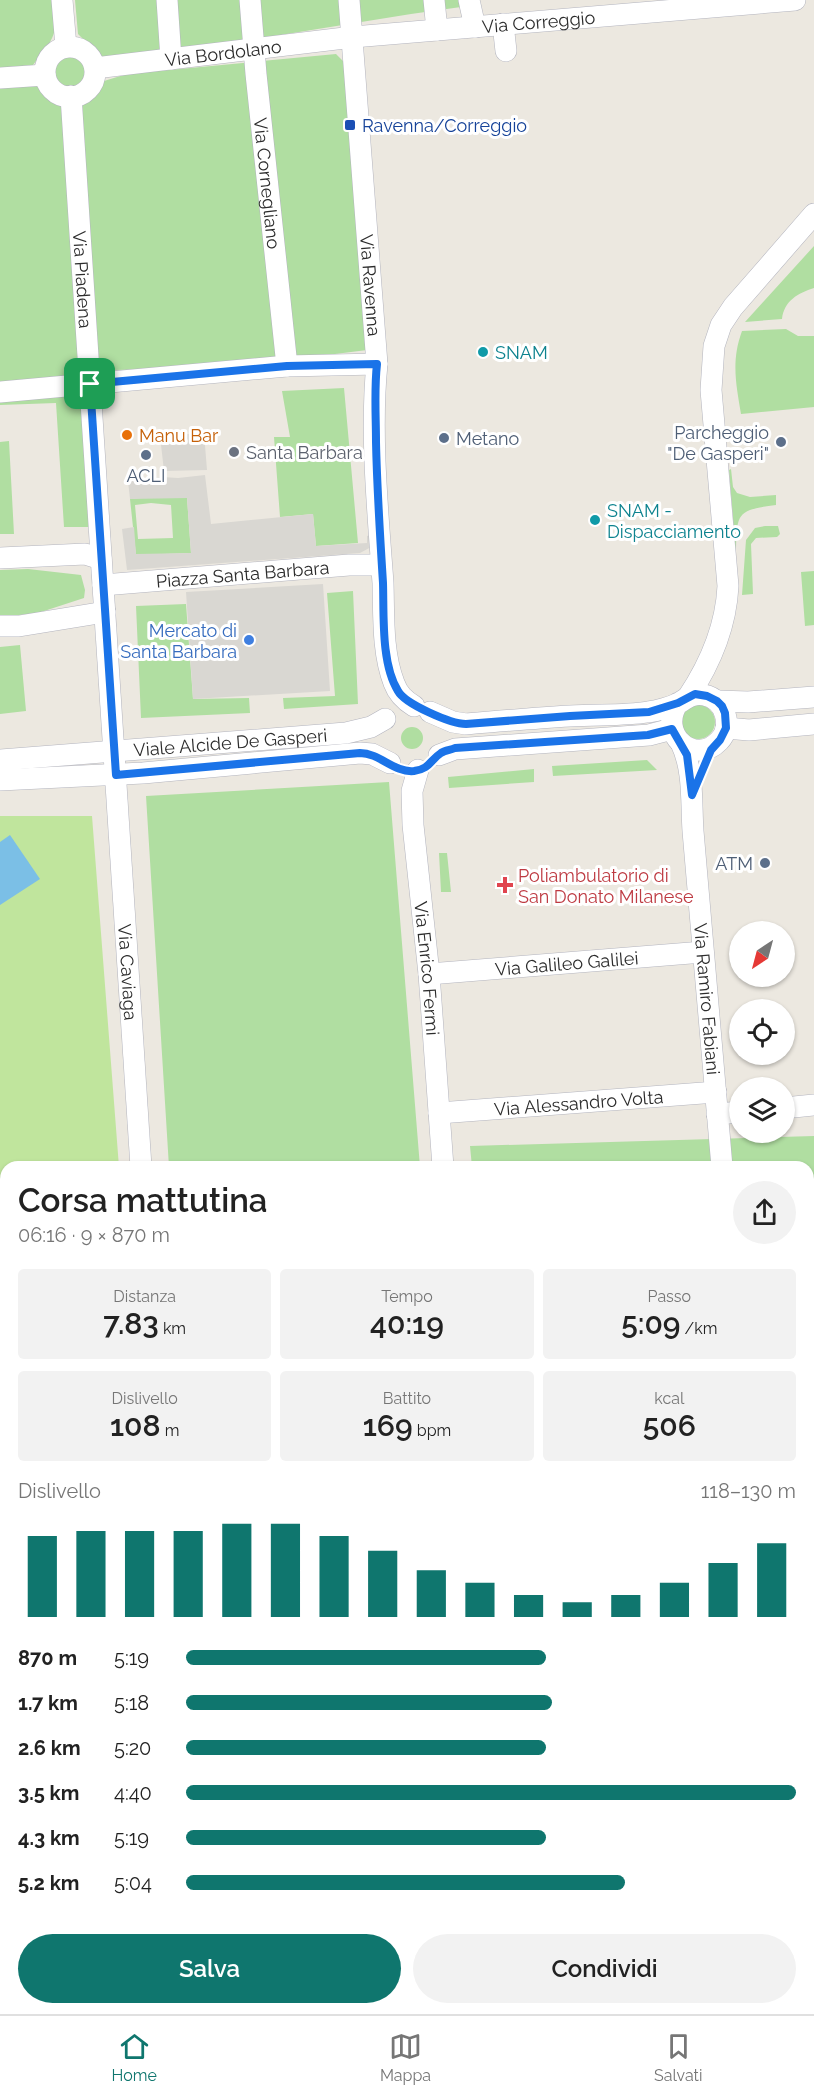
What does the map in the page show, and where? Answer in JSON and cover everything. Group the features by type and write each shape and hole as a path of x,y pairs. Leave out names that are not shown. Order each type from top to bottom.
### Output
{"street":[{"path":"62,0 66,47"},
{"path":"167,0 171,59"},
{"name":"Via Cornegliano","path":"250,0 287,366"},
{"name":"Via Ravenna","path":"350,0 377,364 376,462 388,664 397,690 405,700 422,709"},
{"path":"434,0 437,30"},
{"path":"469,0 475,27"},
{"name":"Via Correggio","path":"353,37 795,0"},
{"path":"503,24 506,51"},
{"name":"Via Bordolano","path":"95,68 353,37"},
{"path":"66,47 85,51 95,68 94,80 89,88 71,96 58,94 51,88 45,75 46,64 50,57 66,47"},
{"path":"0,78 45,75"},
{"name":"Via Piadena","path":"71,96 114,752"},
{"path":"814,214 733,307 721,325 714,346 711,390 728,586 727,611 696,695 672,715 676,736 688,748 705,749 723,734 814,724"},
{"path":"0,393 287,366 377,364"},
{"path":"0,558 85,554 101,559"},
{"name":"Piazza Santa Barbara","path":"103,585 381,565"},
{"path":"0,626 19,626 105,612"},
{"path":"696,695 725,713 723,734"},
{"path":"676,736 648,735 455,748 439,755 429,766 418,770 402,770 390,763 383,756 379,743 380,729 385,719 396,710 422,709 460,724 649,712 696,695 748,702 814,697"},
{"path":"422,709 437,719 443,731 443,742 439,755"},
{"path":"559,717 560,740"},
{"name":"Viale Alcide De Gasperi","path":"0,760 346,732 371,727 385,719"},
{"name":"Via Ramiro Fabiani","path":"692,795 711,750 723,734"},
{"name":"Via Ramiro Fabiani","path":"676,736 687,755 692,795 693,831 721,1161"},
{"path":"114,752 116,775"},
{"name":"Viale Alcide De Gasperi","path":"0,780 116,775 360,753 372,754 390,763"},
{"name":"Via Enrico Fermi","path":"418,770 412,791 412,806 429,974 443,1161"},
{"name":"Via Caviaga","path":"116,775 141,1161"},
{"name":"Via Galileo Galilei","path":"429,974 704,952"},
{"name":"Via Alessandro Volta","path":"439,1113 716,1092"},
{"path":"795,1107 814,1105"},
{"path":"717,1114 729,1113"}],"green space":[{"path":"0,0 55,0 56,21 53,36 33,65 0,68"},
{"path":"75,0 461,0 461,7 126,60 100,56 78,34"},
{"path":"336,54 345,63 367,350 216,366 140,370 64,369 66,395 84,398 91,527 64,527 56,403 0,405 0,87 37,83 77,107 104,81 127,74"},
{"path":"69,56 81,60 85,72 81,84 69,88 57,84 53,72 57,60"},
{"path":"814,246 814,288 793,299 786,307 782,319 745,322"},
{"path":"786,329 798,336 814,336 814,407 741,414 736,382 736,352 742,331"},
{"path":"344,388 358,543 316,546 313,514 280,517 274,437 290,437 282,391"},
{"path":"9,441 14,534 0,534 0,442"},
{"path":"731,469 733,487 737,493 750,497 776,495 776,505 753,509 741,516 738,522 736,554 729,470"},
{"path":"187,498 191,553 136,555 130,499","holes":["151,503 171,505 173,538 138,539 135,505"]},
{"path":"778,526 780,534 777,537 756,538 751,544 753,594 742,595 746,540 755,528"},
{"path":"28,569 81,575 85,590 84,598 38,613 0,617 0,570"},
{"path":"814,571 814,625 805,626 801,572"},
{"path":"353,591 358,704 284,709 283,698 335,696 327,593"},
{"path":"186,604 193,699 249,698 250,713 141,718 136,606"},
{"path":"20,645 26,711 0,714 0,647"},
{"path":"698,705 710,710 715,722 710,734 698,739 686,734 681,722 686,710"},
{"path":"408,727 416,727 423,734 423,742 416,749 408,749 401,742 401,734"},
{"path":"647,760 657,770 553,776 552,766"},
{"path":"534,769 534,782 449,788 448,777"},
{"path":"389,782 420,1161 169,1161 146,796"},
{"path":"0,816 92,816 119,1161 0,1161"},
{"path":"439,853 447,853 451,892 441,892"},
{"path":"814,1136 814,1161 471,1161 470,1146 729,1138 729,1143 795,1143 795,1137"}],"shaded area":[{"path":"204,433 207,470 164,471 160,436"},
{"path":"205,475 211,524 313,514 316,546 367,543 367,536 371,535 373,546 360,553 127,570 122,529 134,527 136,554 191,553 187,498 130,499 128,481"},
{"path":"323,584 330,691 193,699 186,592"}],"water":[{"path":"10,835 40,879 0,905 0,842"}],"place":[{"name":"Ravenna/Correggio","path":"350,125"},
{"name":"SNAM","path":"483,352"},
{"name":"Manu Bar","path":"127,435"},
{"name":"Metano","path":"444,438"},
{"name":"Parcheggio \"De Gasperi\"","path":"781,442"},
{"name":"Santa Barbara","path":"234,452"},
{"name":"ACLI","path":"146,455"},
{"name":"SNAM - Dispacciamento","path":"595,520"},
{"name":"Mercato di Santa Barbara","path":"249,640"},
{"name":"ATM","path":"765,863"},
{"name":"Poliambulatorio di San Donato Milanese","path":"505,885"}],"route":[{"path":"377,364 376,462 386,641 391,675 401,696 414,706 424,708 453,722 466,724 649,712 678,703 695,694 702,694 722,706 726,728 720,740 711,750 692,795 687,755 672,729 648,735 455,748 440,753 429,766 416,771 402,770 375,755 360,753 116,775 90,384 287,366 377,364"}]}
